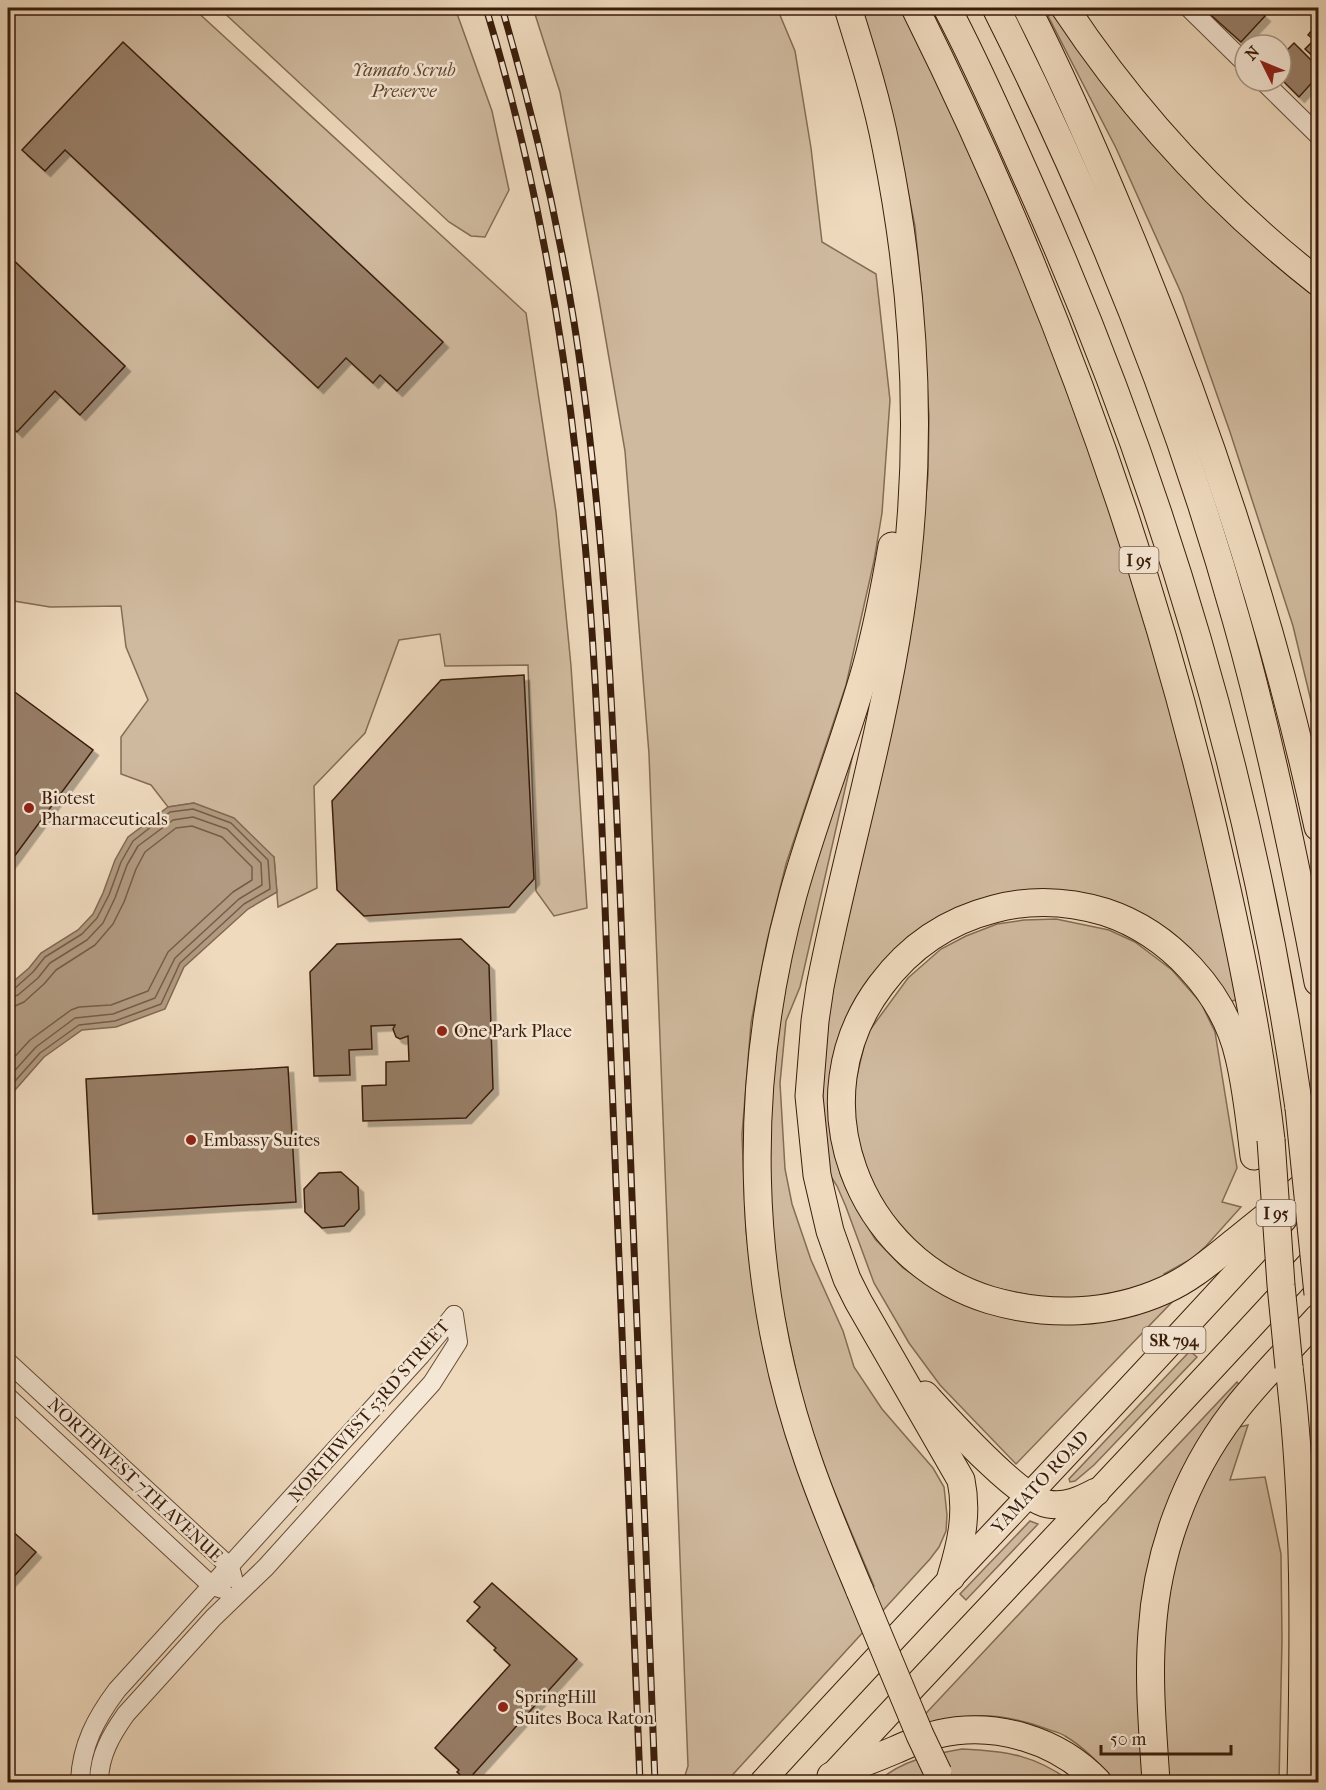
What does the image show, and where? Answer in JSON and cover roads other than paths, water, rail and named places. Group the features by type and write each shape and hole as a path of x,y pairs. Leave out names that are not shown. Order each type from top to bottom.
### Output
{"highway":[{"path":"848,8 886,144 901,237 914,366 913,490 900,616 889,679 820,987 814,1021 809,1095 817,1175 830,1231 854,1294 961,1480 964,1499 963,1529 951,1577"},
{"name":"I 95","path":"915,8 983,147 1049,305 1100,442 1140,563 1190,736 1222,868 1246,983 1263,1148"},
{"path":"947,8 1003,123 1061,253 1127,425 1167,543 1218,715 1248,839 1277,976 1299,1108 1318,1294"},
{"path":"996,8 1047,111 1085,196 1153,367 1198,496 1236,617 1266,730 1283,803 1318,982"},
{"path":"1027,8 1090,141 1164,318 1207,436 1268,631 1318,827"},
{"path":"1065,8 1107,68 1170,144 1241,215 1318,282"},
{"path":"909,300 901,375 898,492 889,563 866,669 804,859 781,943 766,1018 759,1081 756,1167 760,1242 769,1310 776,1348 807,1459 920,1736 940,1778"},
{"path":"1301,1782 1302,1550 1298,1465 1281,1285 1263,1148 1239,1056 1228,1027 1210,994 1188,966 1160,940 1124,920 1083,907 1044,902 1005,906 964,918 930,936 902,960 877,990 857,1027 846,1060 842,1117 846,1146 855,1176 869,1207 903,1249 938,1276 978,1296 1017,1307 1063,1311 1098,1309 1135,1301 1162,1291 1180,1283 1206,1265 1318,1174"},
{"path":"1156,1782 1152,1634 1157,1584 1176,1516 1204,1457 1233,1412 1318,1318"},
{"path":"893,1362 970,1442 1028,1496 1041,1503 1062,1505 1096,1492"},
{"path":"828,1779 924,1737 950,1731 980,1730 1006,1733 1050,1746 1077,1763 1098,1782"}],"main road":[{"name":"YAMATO ROAD","path":"762,1782 1318,1183"},
{"name":"SR 794","path":"828,1779 1318,1254"}],"street":[{"path":"1189,8 1233,51"},
{"path":"1275,93 1318,135"},
{"name":"NORTHWEST 53RD STREET","path":"80,1782 84,1751 90,1732 117,1690 421,1355 454,1315 458,1342 432,1383 266,1567 213,1618 126,1714 103,1753 99,1782"},
{"name":"NORTHWEST 7TH AVENUE","path":"8,1362 230,1567 238,1593"},
{"name":"NORTHWEST 7TH AVENUE","path":"8,1397 212,1586 238,1593"}],"water":[{"path":"194,803 234,818 274,857 277,892 248,909 184,967 165,1009 116,1027 82,1030 44,1057 8,1098 8,986 29,968 41,953 78,930 93,914 115,860 128,837 168,807"}],"railway":[{"path":"486,8 517,120 553,292 570,407 584,530 594,659 600,789 640,1782"},
{"path":"502,8 524,85 560,243 586,405 603,573 617,825 655,1782"}],"place":[{"name":"Biotest Pharmaceuticals","path":"29,808"},
{"name":"One Park Place","path":"442,1031"},
{"name":"Embassy Suites","path":"191,1140"},
{"name":"SpringHill Suites Boca Raton","path":"503,1707"}],"park label":[{"name":"Yamato Scrub Preserve","path":"404,80"}]}
